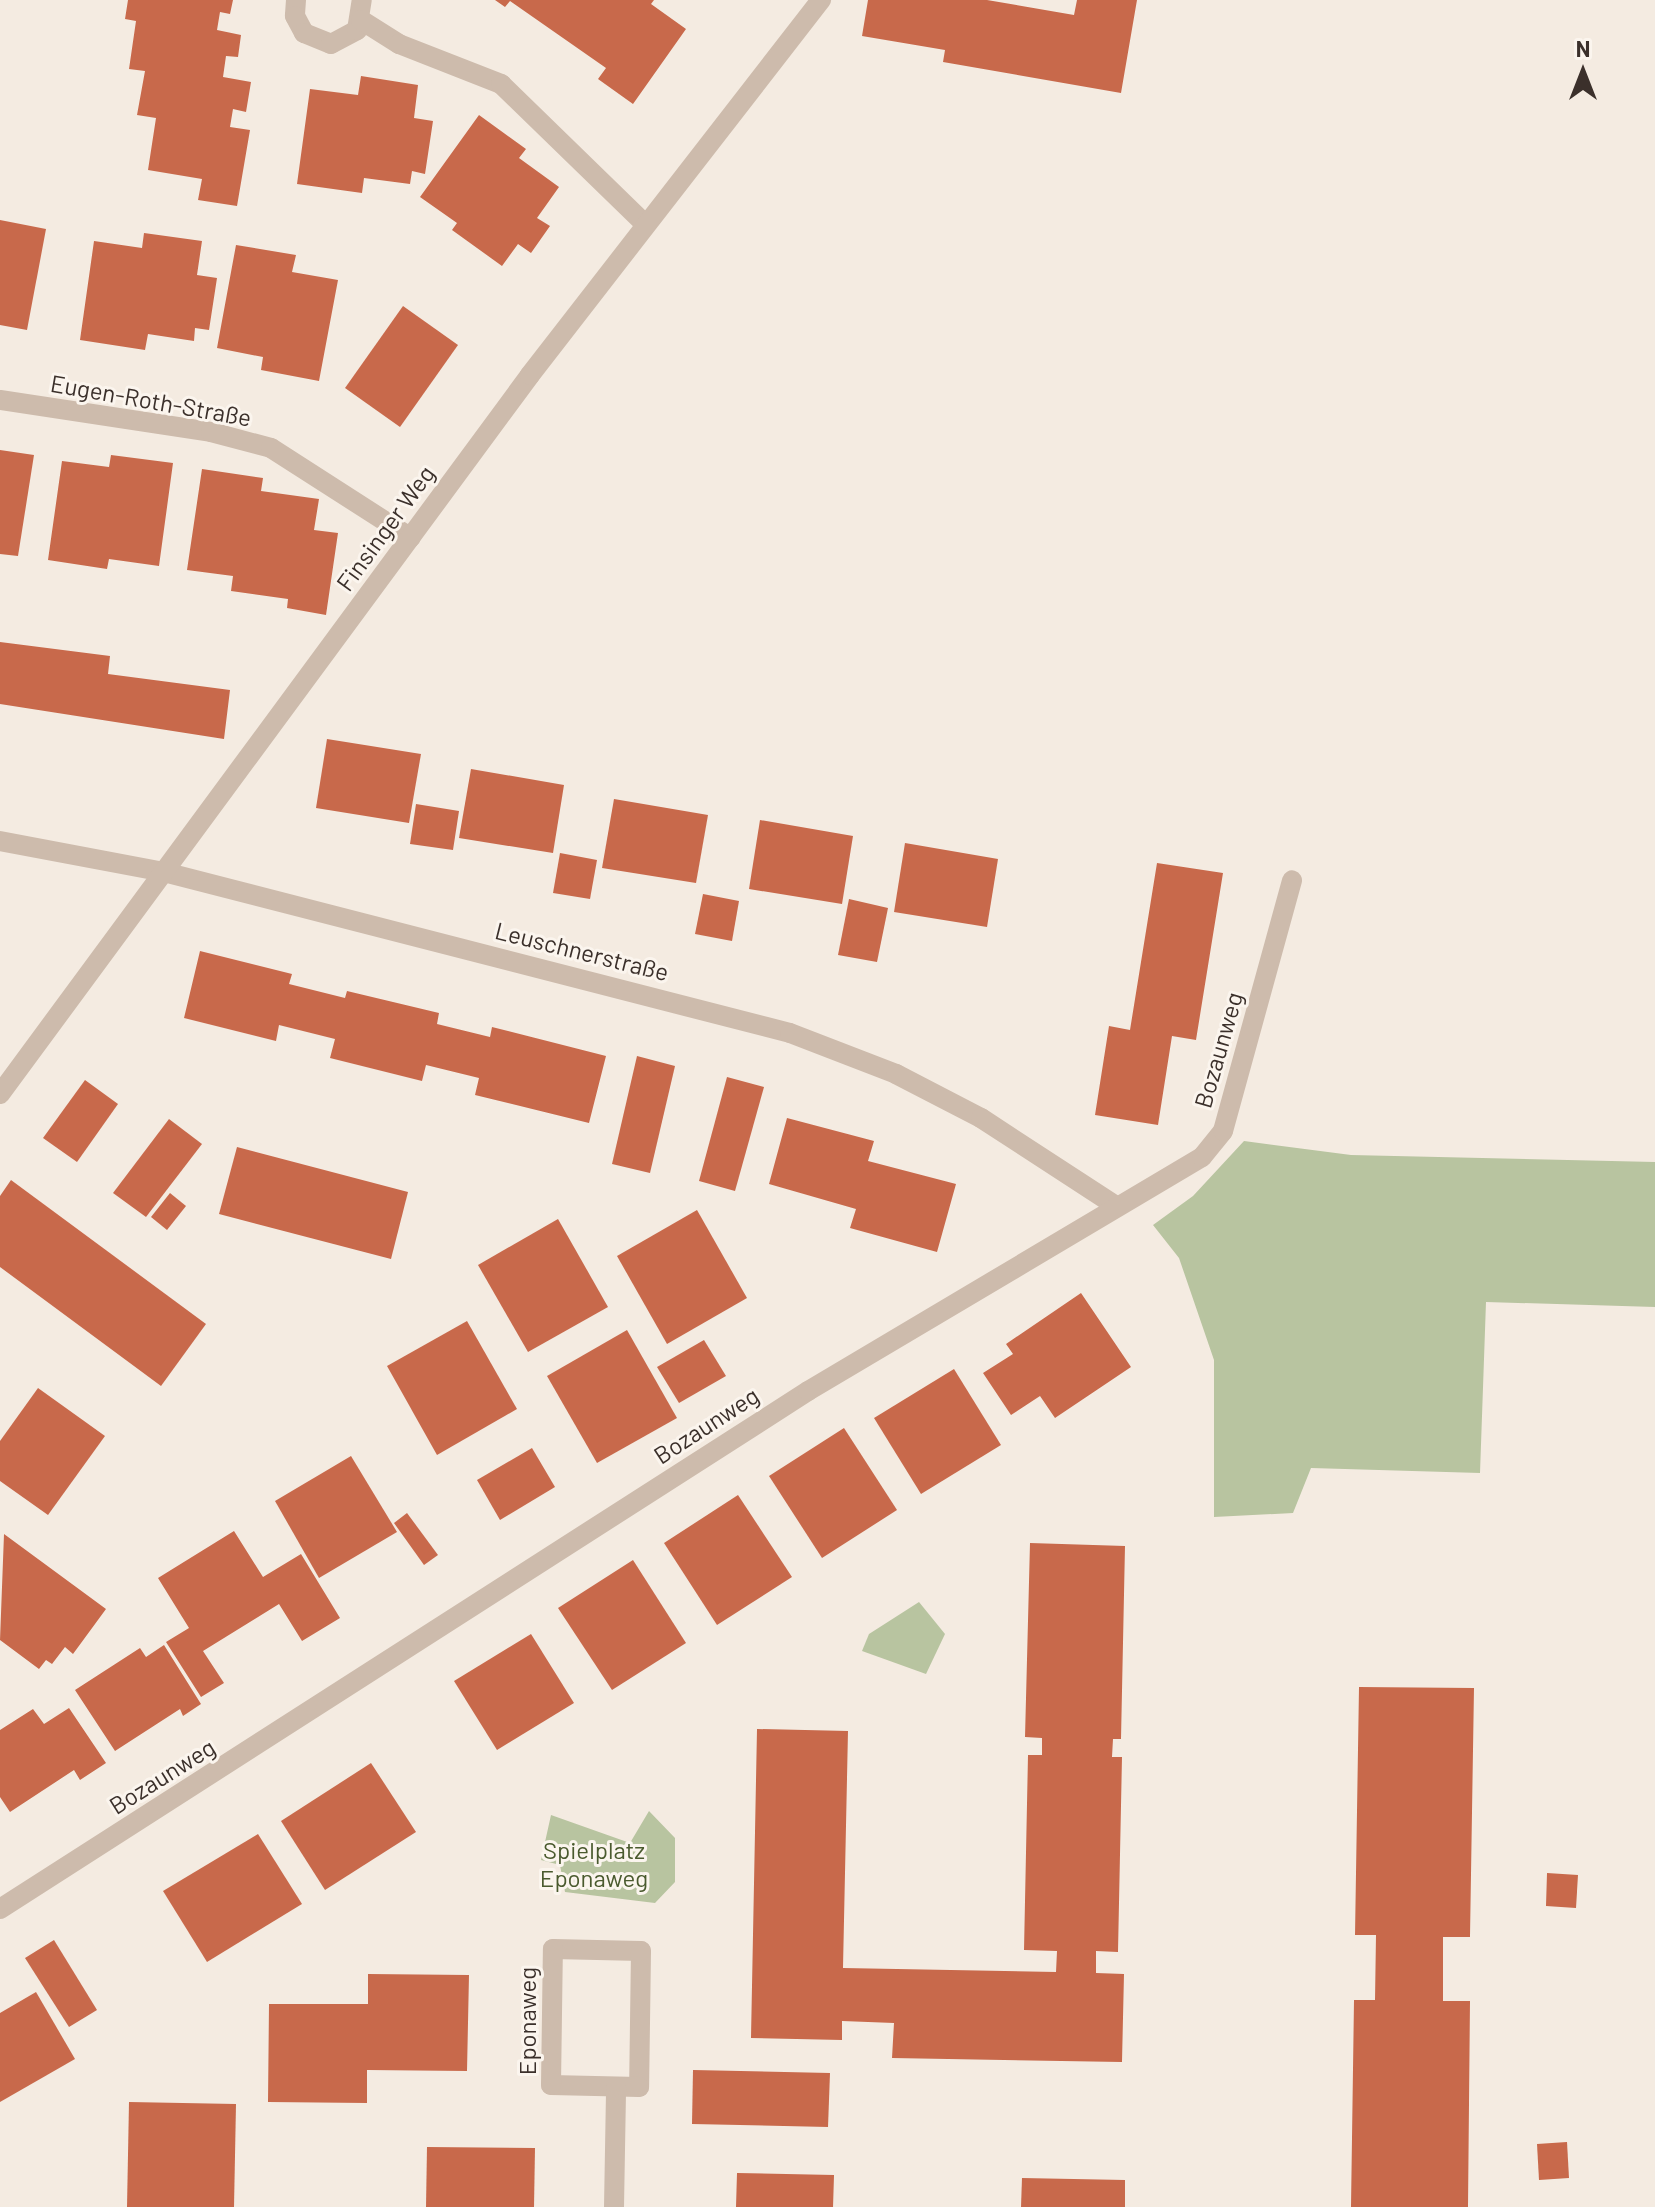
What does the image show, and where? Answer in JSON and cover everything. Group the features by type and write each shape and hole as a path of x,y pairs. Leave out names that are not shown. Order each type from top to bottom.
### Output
{"street":[{"path":"296,0 298,25 321,43 341,42 362,10 399,44 501,84 645,224"},
{"name":"Finsinger Weg","path":"0,1094 645,224 821,0"},
{"name":"Eugen-Roth-Straße","path":"0,400 211,432 271,448 411,538"},
{"name":"Leuschnerstraße","path":"0,841 164,872 790,1033 896,1074 981,1118 1116,1206"},
{"name":"Bozaunweg","path":"0,1909 808,1391 1116,1206 1192,1164 1223,1131 1292,880"},
{"name":"Eponaweg","path":"553,1949 641,1951 639,2087 616,2087 551,2085 553,1949"},
{"path":"614,2207 616,2087"}],"green space":[{"path":"1244,1141 1351,1155 1655,1162 1655,1307 1486,1302 1480,1473 1311,1468 1293,1513 1214,1517 1214,1360 1179,1258 1153,1225 1193,1196"},
{"path":"919,1602 945,1634 926,1674 862,1651 869,1634"},
{"name":"Spielplatz Eponaweg","path":"649,1811 675,1838 675,1882 655,1903 565,1892 560,1865 541,1860 551,1815 630,1843"}],"building":[{"path":"128,0 233,0 230,14 220,12 217,30 241,35 238,57 226,56 223,77 251,82 246,112 233,109 230,127 250,130 237,206 198,200 202,179 148,170 156,118 137,115 145,71 129,69 136,21 125,19"},
{"path":"495,0 654,0 651,4 686,29 633,104 598,79 606,68 510,1 505,7"},
{"path":"868,0 987,0 1074,15 1077,0 1137,0 1121,93 943,62 945,50 862,36"},
{"path":"361,76 418,85 414,118 433,121 425,174 412,171 410,184 364,178 362,193 297,184 310,89 358,95"},
{"path":"479,115 526,149 519,158 559,187 537,218 550,226 531,253 518,244 502,266 452,230 457,223 420,197"},
{"path":"0,220 46,229 27,330 0,325"},
{"path":"144,233 202,241 197,275 217,278 209,330 195,328 194,341 148,334 145,350 80,340 94,241 142,248"},
{"path":"236,245 296,255 292,272 338,280 319,381 261,370 263,357 217,348"},
{"path":"403,306 458,345 400,427 345,388"},
{"path":"0,450 34,455 18,556 0,554"},
{"path":"111,455 173,463 159,566 109,559 107,569 48,560 62,461 109,467"},
{"path":"202,469 263,478 261,491 319,499 314,530 338,533 326,615 287,608 288,599 231,591 233,576 187,570"},
{"path":"0,642 110,656 108,674 230,690 224,739 0,704"},
{"path":"327,739 421,754 409,823 316,808"},
{"path":"471,769 564,785 553,853 459,838"},
{"path":"614,799 708,815 696,883 602,868"},
{"path":"416,804 459,811 453,850 410,844"},
{"path":"760,820 853,836 842,904 749,889"},
{"path":"905,843 998,859 987,927 894,912"},
{"path":"560,853 597,860 590,899 553,893"},
{"path":"1157,863 1223,873 1196,1040 1172,1036 1158,1125 1095,1115 1109,1026 1130,1030"},
{"path":"703,894 739,901 732,941 695,934"},
{"path":"849,899 888,908 877,962 838,955"},
{"path":"200,951 292,974 289,984 345,998 347,991 439,1013 437,1024 490,1037 492,1027 606,1056 589,1123 475,1095 479,1078 426,1065 422,1081 330,1058 335,1039 279,1025 276,1041 184,1018"},
{"path":"637,1056 675,1066 650,1173 612,1164"},
{"path":"727,1077 764,1087 735,1191 699,1181"},
{"path":"85,1080 118,1104 77,1162 43,1138"},
{"path":"787,1118 874,1141 868,1161 956,1184 937,1252 850,1228 856,1209 769,1184"},
{"path":"169,1119 202,1144 146,1217 113,1193"},
{"path":"237,1147 408,1192 391,1259 219,1214"},
{"path":"11,1180 206,1324 161,1386 0,1267 0,1196"},
{"path":"170,1193 186,1206 167,1230 151,1217"},
{"path":"697,1210 747,1298 667,1344 617,1256"},
{"path":"558,1219 608,1307 528,1352 478,1265"},
{"path":"1081,1293 1131,1367 1055,1418 1040,1396 1011,1415 983,1373 1013,1354 1006,1344"},
{"path":"467,1321 517,1409 437,1455 387,1366"},
{"path":"627,1330 677,1418 597,1463 547,1376"},
{"path":"704,1340 726,1376 679,1403 657,1367"},
{"path":"954,1369 1001,1445 921,1494 874,1418"},
{"path":"38,1388 105,1436 48,1515 0,1481 0,1441"},
{"path":"844,1428 897,1510 822,1558 769,1476"},
{"path":"532,1448 555,1487 500,1520 477,1480"},
{"path":"351,1456 397,1532 319,1578 275,1501"},
{"path":"738,1495 792,1577 717,1625 664,1543"},
{"path":"407,1513 438,1555 424,1565 394,1523"},
{"path":"234,1531 263,1577 301,1554 340,1618 302,1641 279,1604 203,1651 224,1683 201,1697 166,1642 189,1628 158,1578"},
{"path":"4,1534 106,1609 73,1654 65,1647 52,1664 46,1660 39,1669 0,1640"},
{"path":"1030,1543 1125,1546 1121,1739 1113,1739 1112,1757 1122,1757 1118,1952 1096,1951 1096,1973 1124,1974 1122,2062 892,2058 894,2023 842,2021 842,2040 751,2038 757,1729 848,1731 843,1968 1056,1972 1057,1951 1024,1950 1028,1755 1042,1755 1042,1738 1025,1737"},
{"path":"633,1560 686,1643 612,1690 558,1608"},
{"path":"531,1634 574,1703 497,1750 454,1681"},
{"path":"164,1645 201,1704 183,1716 180,1709 115,1751 75,1690 140,1648 146,1657"},
{"path":"1359,1687 1474,1688 1470,1937 1443,1937 1443,2001 1470,2001 1468,2207 1351,2207 1354,2000 1375,2000 1376,1935 1355,1935"},
{"path":"69,1708 106,1763 80,1780 74,1770 10,1812 0,1797 0,1730 33,1709 44,1724"},
{"path":"371,1763 416,1832 325,1890 281,1821"},
{"path":"258,1834 302,1904 207,1962 163,1891"},
{"path":"1547,1873 1578,1875 1576,1908 1546,1906"},
{"path":"54,1940 97,2010 69,2027 25,1958"},
{"path":"368,1974 469,1975 467,2071 367,2070 367,2103 268,2102 269,2004 368,2004"},
{"path":"36,1992 75,2059 0,2102 0,2013"},
{"path":"693,2070 830,2073 828,2127 692,2124"},
{"path":"129,2102 236,2104 234,2207 127,2207"},
{"path":"1567,2142 1569,2178 1539,2180 1537,2144"},
{"path":"427,2147 535,2148 534,2207 426,2207"},
{"path":"737,2173 834,2175 833,2207 736,2207"},
{"path":"1022,2178 1125,2180 1125,2207 1021,2207"}]}
